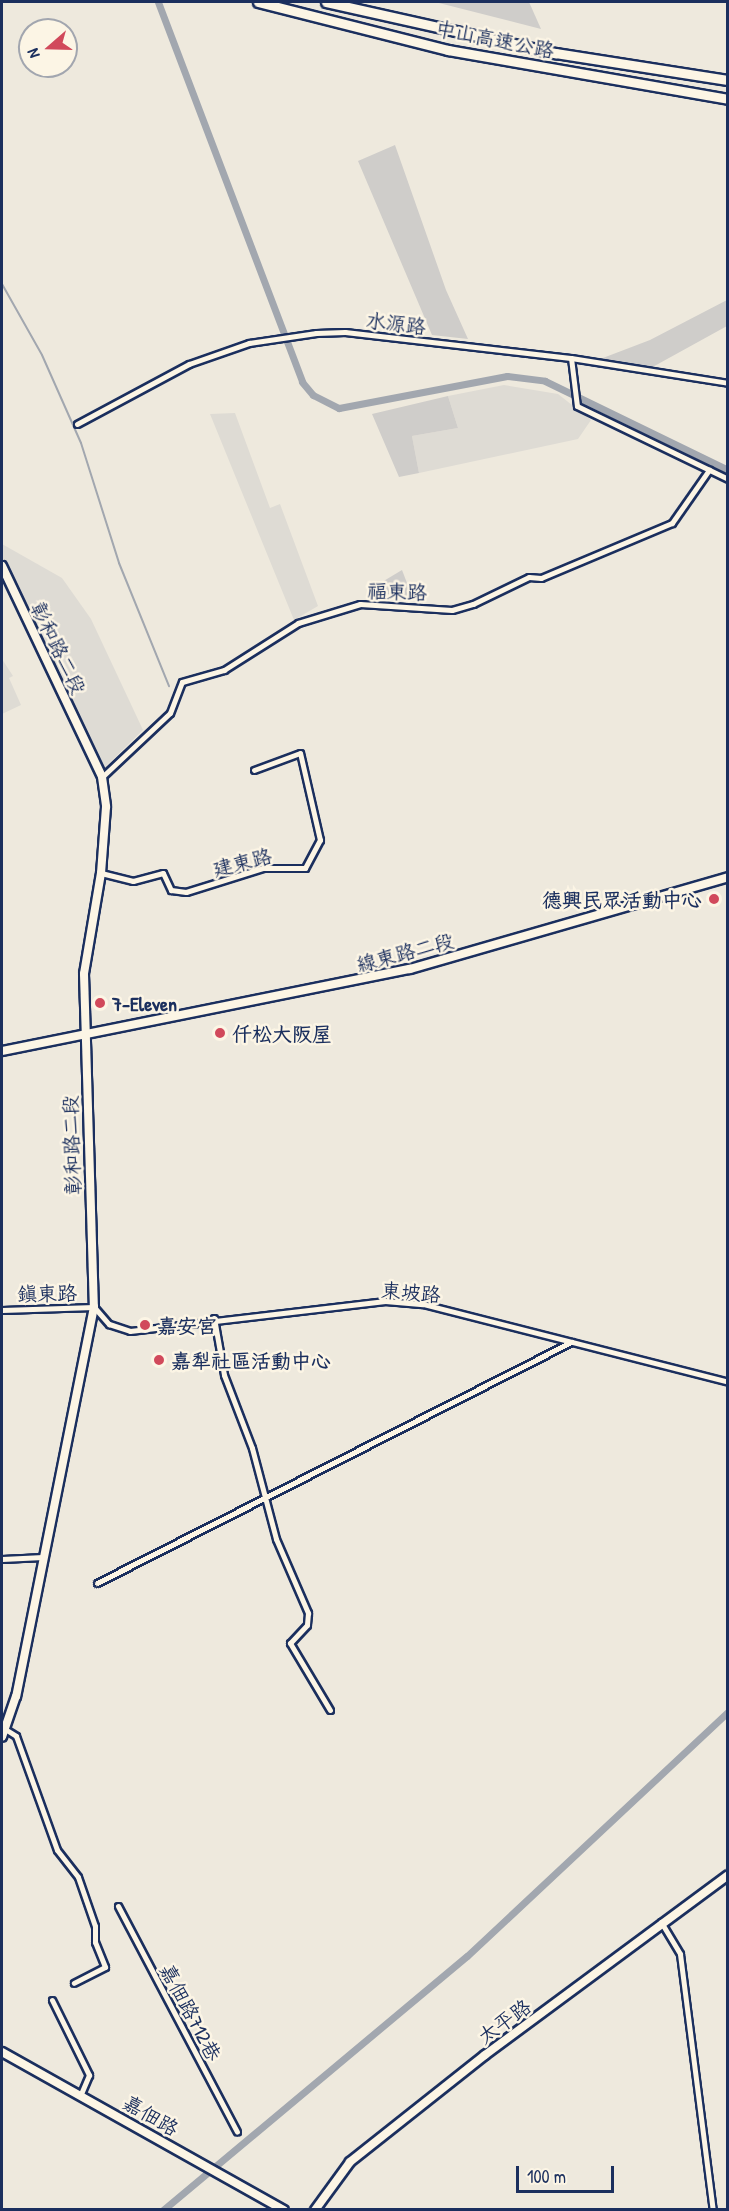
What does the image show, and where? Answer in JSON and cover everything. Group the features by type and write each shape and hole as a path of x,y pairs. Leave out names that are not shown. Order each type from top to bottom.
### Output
{"highway":[{"name":"中山高速公路","path":"258,2 448,50 728,99"},
{"name":"中山高速公路","path":"326,2 555,53 728,80"}],"main road":[{"name":"彰和路二段","path":"2,566 102,777 106,807 101,873 87,944 84,1035 94,1307 43,1557 3,1733"},
{"name":"線東路二段","path":"2,1051 410,969 728,877"},
{"name":"太平路","path":"315,2210 350,2162 661,1922 728,1875"},
{"name":"嘉佃路","path":"2,2052 81,2094 284,2210"}],"street":[{"name":"水源路","path":"77,424 189,364 283,337 345,332 571,358 728,383"},
{"path":"571,358 577,406 728,479"},
{"name":"福東路","path":"102,777 170,712 182,682 224,670 298,623 360,604 452,610 474,604 502,588 529,577 541,578 672,523 710,470"},
{"name":"建東路","path":"101,873 133,881 163,873 171,890 186,892 263,868 305,868 320,840 300,753 254,770"},
{"name":"東坡路","path":"94,1307 109,1324 130,1331 214,1318 385,1301 423,1304 728,1382"},
{"name":"鎮東路","path":"2,1310 94,1307"},
{"path":"214,1318 224,1375 276,1539 308,1613 307,1625 290,1643 330,1710"},
{"path":"97,1583 572,1342"},
{"path":"2,1559 43,1557"},
{"path":"3,1733 16,1736 57,1850 78,1877 95,1926 94,1942 105,1967 75,1983"},
{"name":"嘉佃路712巷","path":"118,1906 237,2132"},
{"path":"661,1922 680,1954 713,2210"},
{"path":"52,2000 89,2075 81,2094"}],"shaded area":[{"path":"435,2 529,2 541,29"},
{"path":"395,145 446,290 468,339 432,335 358,161"},
{"path":"727,300 727,326 649,369 595,361 650,340"},
{"path":"504,385 558,394 591,420 578,439 419,473 412,436 458,428 448,396"},
{"path":"448,396 458,428 412,436 419,473 399,477 372,414"},
{"path":"235,413 270,508 280,504 318,606 294,620 210,414"},
{"path":"2,544 62,578 91,619 143,730 103,769 2,561"},
{"path":"402,570 412,596 387,594 382,582"},
{"path":"2,659 13,676 9,678 21,705 2,714"}],"waterway":[{"path":"158,2 302,382 313,395 339,408 507,376 545,381 728,470"},
{"path":"2,284 42,355 81,443 119,563 169,686"},
{"path":"163,2210 467,1956 728,1712"}],"place":[{"name":"德興民眾活動中心","path":"714,899"},
{"name":"7-Eleven","path":"100,1003"},
{"name":"仟松大阪屋","path":"220,1033"},
{"name":"嘉安宮","path":"145,1325"},
{"name":"嘉犁社區活動中心","path":"159,1360"}]}
